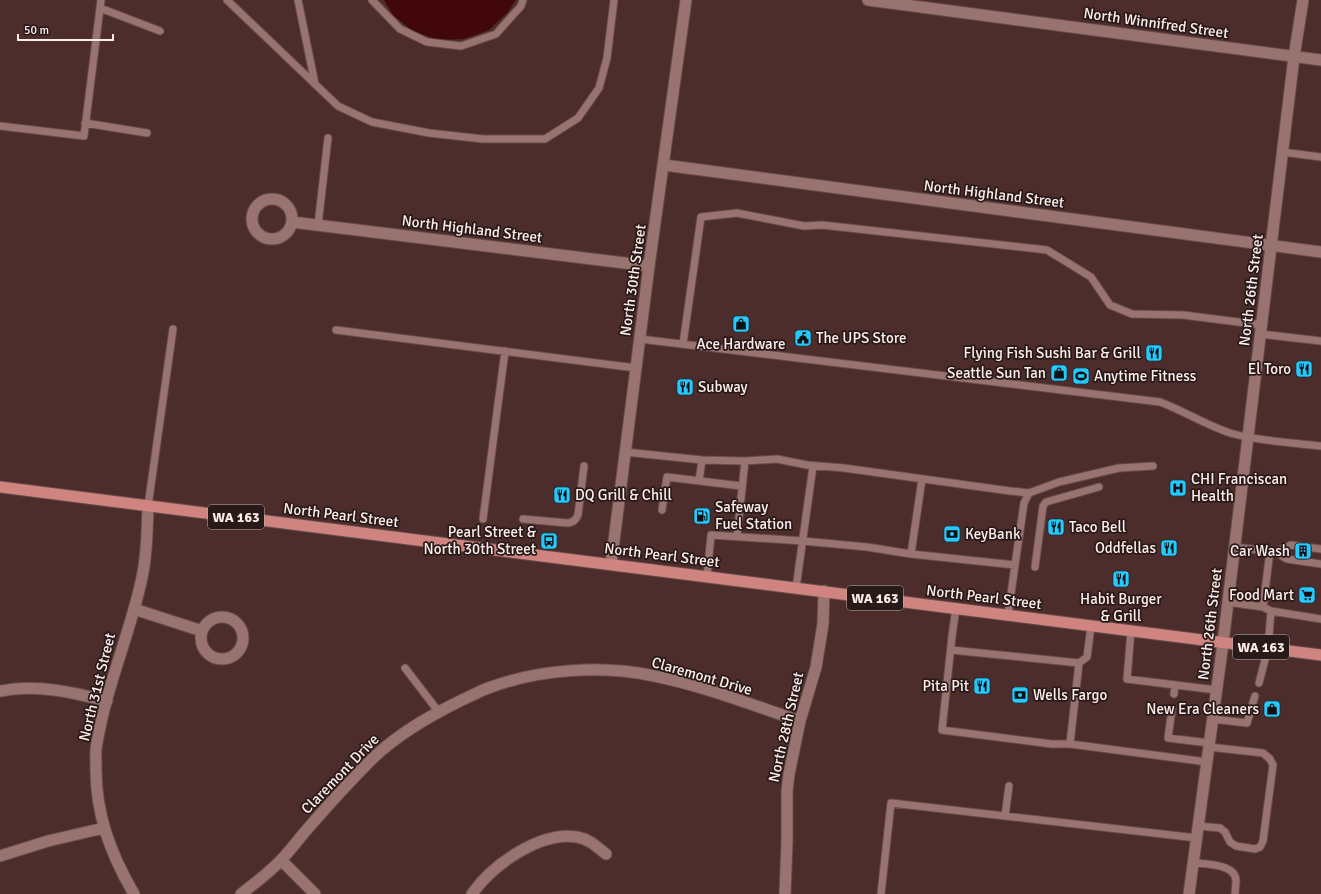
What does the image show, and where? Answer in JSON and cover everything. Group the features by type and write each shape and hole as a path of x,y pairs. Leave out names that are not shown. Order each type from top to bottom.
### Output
{"main road":[{"name":"North Pearl Street","path":"0,487 1321,655"}],"street":[{"name":"North 30th Street","path":"611,564 649,266 686,0"},
{"name":"North Winnifred Street","path":"868,0 1321,60"},
{"name":"North 26th Street","path":"1189,894 1223,643 1282,152 1303,0"},
{"name":"North Highland Street","path":"664,165 1321,252"},
{"name":"North Highland Street","path":"292,222 649,266"},
{"name":"North 31st Street","path":"134,894 111,848 98,806 96,783 96,744 141,581 146,554 148,506"},
{"name":"North 28th Street","path":"785,894 787,842 786,790 800,721 816,667 822,624 824,591"},
{"path":"134,609 202,631"},
{"name":"Claremont Drive","path":"241,894 281,860 372,759 399,736 438,711 490,687 531,676 560,672 591,670 619,671 654,676 693,686 800,721"},
{"path":"0,691 24,688 48,689 107,701"},
{"path":"0,856 48,841 104,828"},
{"path":"472,894 490,874 506,861 523,850 546,840 563,837 578,837 592,843 606,854"},
{"path":"281,860 315,894"}],"lane":[{"path":"0,126 84,136 102,0"},
{"path":"227,0 338,106 372,122 428,133 483,139 545,139 578,118 599,88 607,58 614,0"},
{"path":"298,0 315,84"},
{"path":"372,0 400,29 427,42 461,46 496,34 521,6 523,0"},
{"path":"100,8 160,31"},
{"path":"86,123 147,133"},
{"path":"318,225 328,138"},
{"path":"1282,152 1321,157"},
{"path":"683,344 701,216 736,214 804,226 822,224 1047,250 1091,277 1110,305 1132,314 1183,315 1321,341"},
{"path":"148,506 173,329"},
{"path":"336,330 636,368"},
{"path":"640,339 1160,402 1172,406 1205,424 1231,433 1247,437 1321,446"},
{"path":"483,519 505,351"},
{"path":"625,452 702,460 745,461 777,459 814,466 844,468 1010,491 1029,492 1059,482 1118,468 1153,466"},
{"path":"699,481 702,460"},
{"path":"737,536 741,486 745,461"},
{"path":"523,520 567,523 573,522 578,515 584,466"},
{"path":"796,588 814,466"},
{"path":"662,510 667,477 741,486"},
{"path":"912,554 922,479"},
{"path":"1035,567 1043,506 1046,502 1099,487"},
{"path":"1008,615 1024,503 1029,492"},
{"path":"707,576 711,535 867,547 912,554 1015,564"},
{"path":"1273,552 1291,545 1321,549"},
{"path":"1234,547 1273,552 1286,559 1321,564"},
{"path":"1263,607 1273,552"},
{"path":"1227,602 1263,607 1271,611 1321,619"},
{"path":"956,608 942,730 1052,744 1070,744 1207,762"},
{"path":"1259,682 1268,648 1271,611"},
{"path":"951,650 1079,663 1087,657 1091,626"},
{"path":"1131,631 1127,679 1216,690"},
{"path":"1070,744 1079,663"},
{"path":"405,668 438,711"},
{"path":"1174,694 1175,685"},
{"path":"1212,719 1248,723 1255,696"},
{"path":"1172,709 1168,738 1263,753 1270,758 1273,765 1263,842 1260,847 1255,849 1236,846 1230,842 1225,832 1220,828 1198,826"},
{"path":"1005,816 1009,786"},
{"path":"881,894 892,802 1197,838"},
{"path":"1193,863 1223,867 1234,873 1236,880 1234,894"}],"shaded area":[{"path":"384,0 516,0 508,12 489,30 464,39 438,40 413,31 393,15"}],"place":[{"name":"Ace Hardware","path":"741,324"},
{"name":"The UPS Store","path":"803,338"},
{"name":"Flying Fish Sushi Bar & Grill","path":"1154,353"},
{"name":"El Toro","path":"1304,369"},
{"name":"Seattle Sun Tan","path":"1059,373"},
{"name":"Anytime Fitness","path":"1081,376"},
{"name":"Subway","path":"685,387"},
{"name":"CHI Franciscan Health","path":"1178,488"},
{"name":"DQ Grill & Chill","path":"562,495"},
{"name":"Safeway Fuel Station","path":"702,516"},
{"name":"Taco Bell","path":"1056,527"},
{"name":"KeyBank","path":"952,534"},
{"name":"Pearl Street & North 30th Street","path":"549,541"},
{"name":"Oddfellas","path":"1169,548"},
{"name":"Car Wash","path":"1303,551"},
{"name":"Habit Burger & Grill","path":"1121,579"},
{"name":"Food Mart","path":"1307,595"},
{"name":"Pita Pit","path":"982,686"},
{"name":"Wells Fargo","path":"1020,695"},
{"name":"New Era Cleaners","path":"1272,709"}]}
